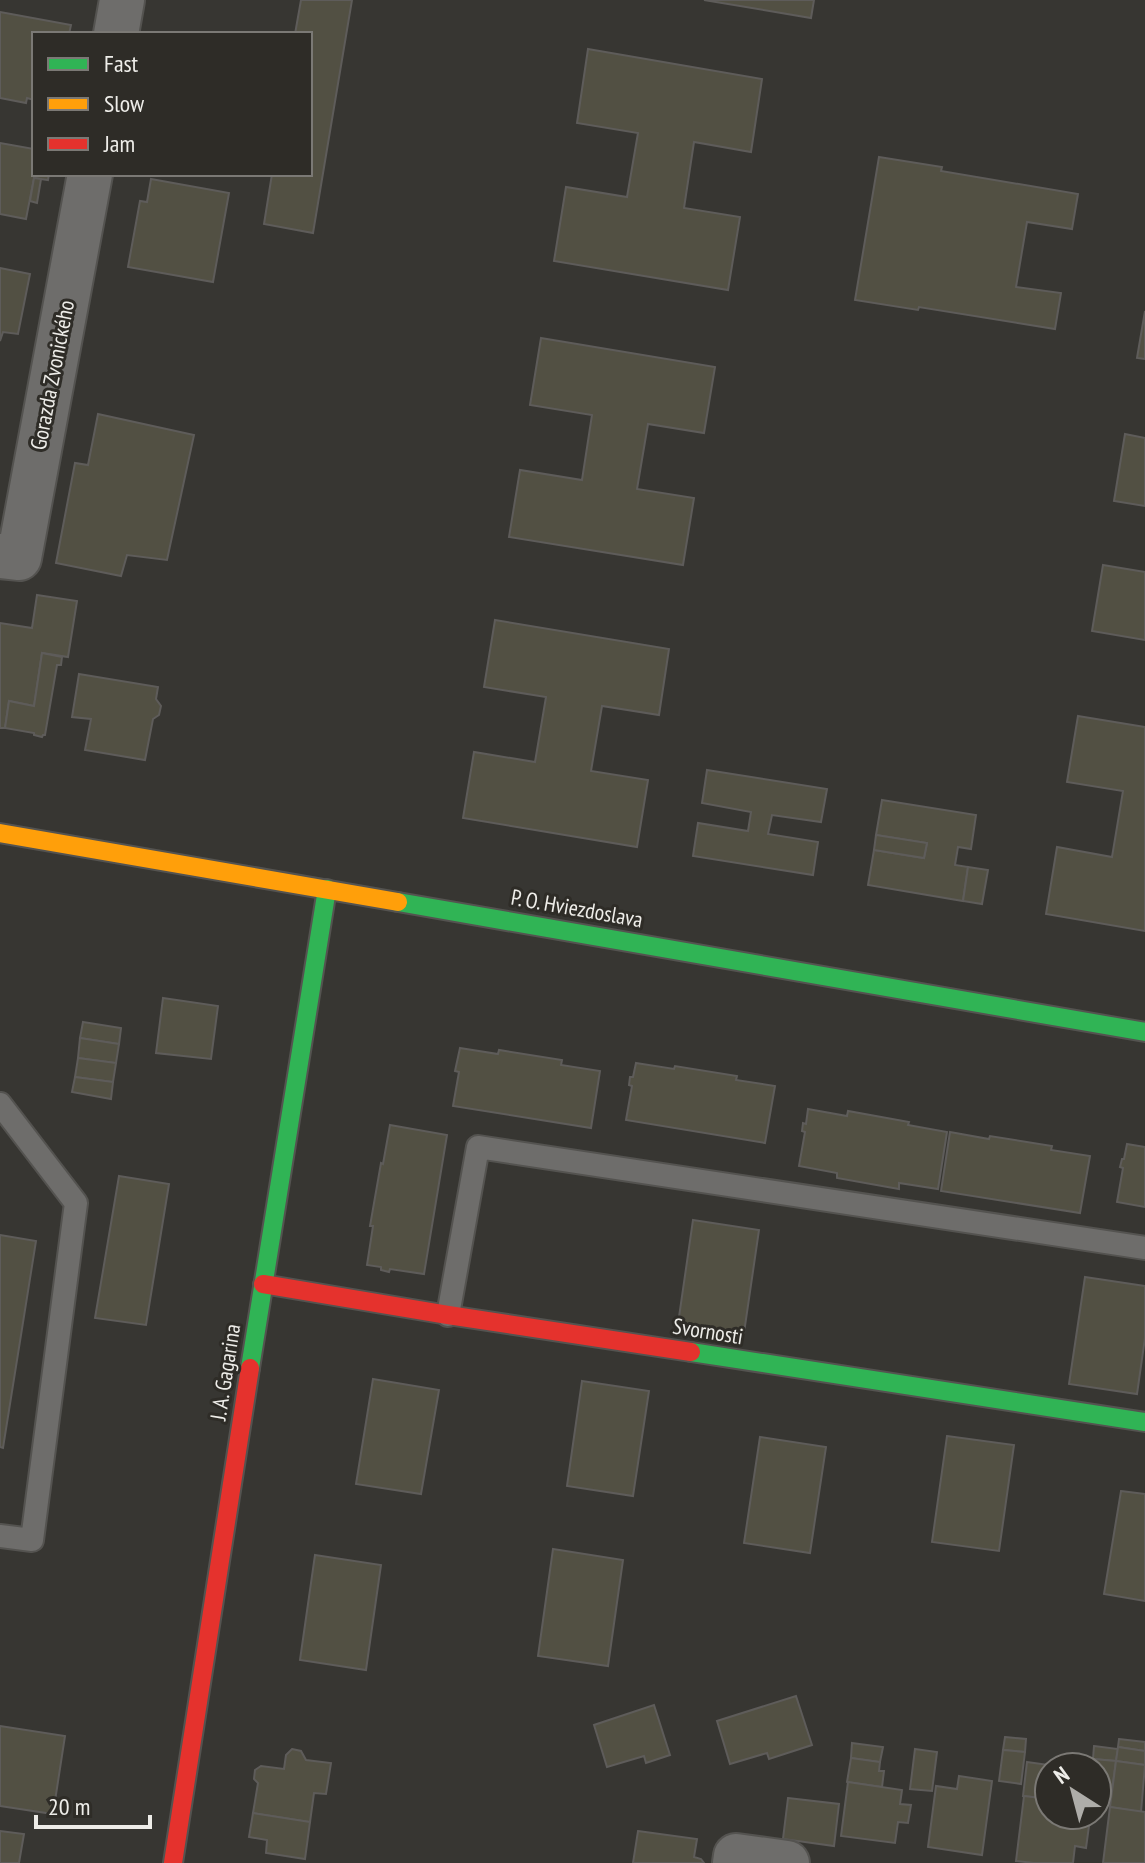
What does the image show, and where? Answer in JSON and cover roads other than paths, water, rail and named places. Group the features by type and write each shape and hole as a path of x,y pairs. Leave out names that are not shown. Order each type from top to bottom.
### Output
{"street":[{"path":"116,32 122,0"},
{"name":"Gorazda Zvonického","path":"0,556 19,558 90,176"},
{"name":"P. O. Hviezdoslava","path":"0,833 1145,1032"},
{"name":"J. A. Gagarina","path":"173,1863 327,889"},
{"name":"Svornosti","path":"263,1284 1145,1422"},
{"path":"736,1859 787,1863"}],"lane":[{"path":"0,1104 76,1203 32,1540 0,1536"},
{"path":"448,1315 478,1147 1145,1248"}]}
